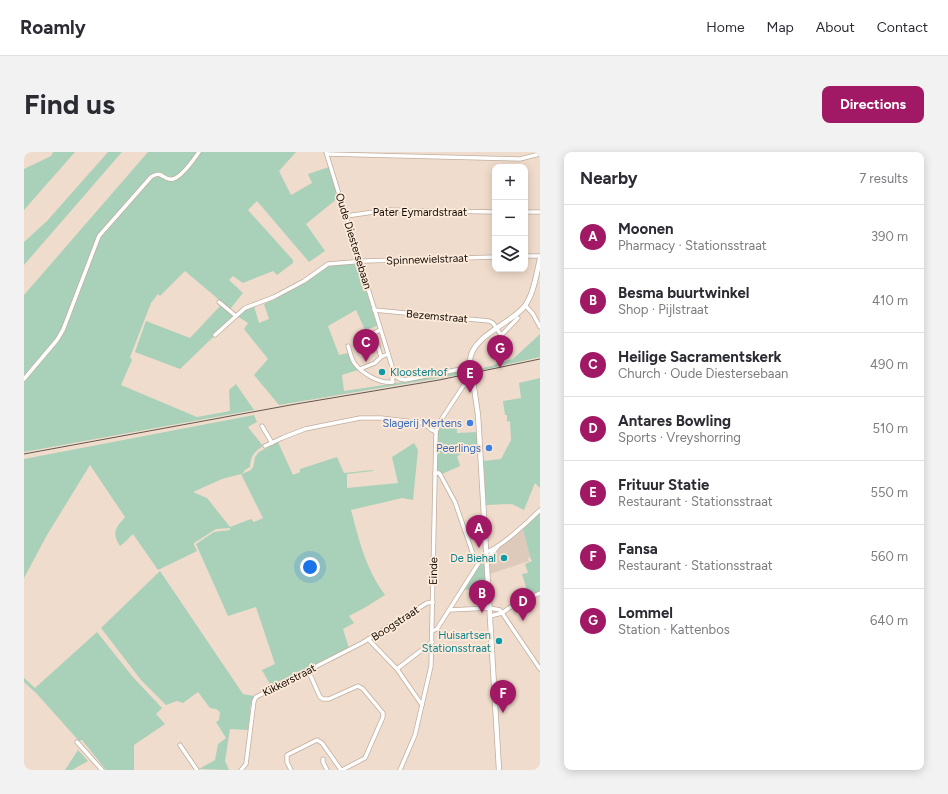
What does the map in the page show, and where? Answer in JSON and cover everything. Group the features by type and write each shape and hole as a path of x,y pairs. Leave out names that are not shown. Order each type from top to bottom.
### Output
{"main road":[{"path":"499,770 478,415 470,356 472,350 480,341 516,314 525,305 531,294 540,260"}],"street":[{"path":"24,379 57,340 99,236 151,177 155,174 159,174 169,179 175,179 200,152"},
{"path":"327,153 524,158 540,154"},
{"name":"Oude Diestersebaan","path":"327,153 395,376"},
{"name":"Pater Eymardstraat","path":"346,216 388,210 492,212"},
{"path":"528,212 540,212"},
{"path":"528,256 540,256"},
{"name":"Spinnewielstraat","path":"215,336 245,308 270,299 299,283 326,264 360,261 492,257"},
{"path":"219,302 236,316"},
{"path":"525,305 540,327"},
{"name":"Bezemstraat","path":"374,310 489,321 493,323 497,329"},
{"path":"491,346 518,318"},
{"path":"497,329 502,335"},
{"name":"Oude Diestersebaan","path":"380,330 374,333 381,357"},
{"path":"348,346 354,363 379,382 393,382 471,367"},
{"path":"360,368 375,363 381,357 388,354"},
{"path":"393,382 392,378 395,376 403,380"},
{"name":"Einde","path":"400,770 415,735 430,676 436,432 439,423 464,385 473,381"},
{"path":"265,446 305,429 360,418 381,418 423,423 436,432"},
{"path":"262,426 272,443"},
{"path":"435,473 439,473 455,502 473,554 480,561"},
{"path":"432,631 437,629 480,561 487,559 498,546 540,510"},
{"path":"486,552 498,546"},
{"path":"490,616 502,613 540,593"},
{"name":"Boogstraat","path":"422,705 397,669 368,639 427,603 433,602"},
{"path":"449,610 490,608 500,610 540,669"},
{"name":"Kikkerstraat","path":"240,770 246,764 254,699 368,639"},
{"path":"397,669 432,642"},
{"path":"291,770 287,762 287,755 317,740 322,743 341,770 365,758 383,717 383,713 363,689 358,686 329,699 323,699 320,696 308,670"},
{"path":"77,742 102,770"},
{"path":"180,745 197,770"},
{"path":"323,759 327,770"}],"shaded area":[{"path":"523,528 530,557 528,558 529,561 490,574 489,564 492,556 503,544"}],"green space":[{"path":"53,152 75,152 24,210 24,169 51,156"},
{"path":"108,152 122,152 24,265 24,242 47,221"},
{"path":"148,152 296,152 279,171 291,195 312,183 308,174 329,167 338,198 306,224 325,251 309,262 257,201 248,210 293,260 293,263 277,275 273,271 243,283 233,276 229,280 243,293 230,309 185,271 160,296 158,294 151,303 130,357 132,360 121,385 197,417 230,411 229,390 236,384 254,410 24,452 24,295"},
{"path":"355,263 358,265 360,270 377,326 365,330 356,310 328,326 339,355 348,353 351,361 358,370 342,375 344,391 404,382 468,369 469,373 279,405 254,375 268,359 244,329 248,323 237,316 246,309 254,306 259,323 269,319 264,304 309,279 327,266"},
{"path":"221,305 234,317 180,369 135,352 146,321 190,338"},
{"path":"540,334 540,357 474,372 473,370 513,359"},
{"path":"540,378 540,488 535,483 524,510 512,504 486,505 483,461 501,459 511,440 510,421 507,422 507,415 505,415 503,401 521,398 519,383"},
{"path":"254,415 257,422 248,427 263,446 254,454 250,467 242,474 251,470 255,457 259,452 278,442 293,475 300,472 300,469 337,457 344,473 373,470 347,474 347,488 398,483 392,457 414,443 418,450 413,500 402,498 351,510 360,544 368,565 385,595 349,616 354,623 343,629 349,648 271,686 262,670 275,664 256,607 228,616 196,544 214,532 230,530 230,528 216,529 194,543 197,551 158,570 133,534 120,546 115,534 117,527 125,517 90,465 47,535 24,578 24,459","holes":["241,474 263,518 254,522 251,519 230,527 207,498 193,492 222,479"]},
{"path":"439,426 457,426 457,433 477,432 478,447 457,456 460,466 442,474 437,469 437,433"},
{"path":"540,513 540,591 526,598 526,587 522,574 528,573 525,564 532,561 523,529"},
{"path":"481,562 484,562 486,588 464,590"},
{"path":"160,571 243,694 254,696 251,703 248,730 230,729 225,761 229,770 199,769 215,760 218,744 226,738 216,722 219,720 220,712 216,709 210,708 198,692 183,703 177,701 166,705 141,680 101,628"},
{"path":"97,632 132,676 162,708 156,714 165,724 134,745 134,770 106,770 82,740 79,741 37,694 24,682 24,678 35,688"},
{"path":"78,750 88,761 72,770 65,770"}],"railway":[{"path":"24,454 296,404 439,380 540,359"}],"place":[{"name":"Heilige Sacramentskerk","path":"366,362"},
{"name":"Lommel","path":"500,368"},
{"name":"Kloosterhof","path":"382,372"},
{"name":"Frituur Statie","path":"470,393"},
{"name":"Slagerij Mertens","path":"470,423"},
{"name":"Peerlings","path":"489,448"},
{"name":"Moonen","path":"479,548"},
{"name":"De Biehal","path":"504,558"},
{"name":"Besma buurtwinkel","path":"482,613"},
{"name":"Antares Bowling","path":"523,621"},
{"name":"Huisartsen Stationsstraat","path":"499,641"},
{"name":"Fansa","path":"503,713"}]}
